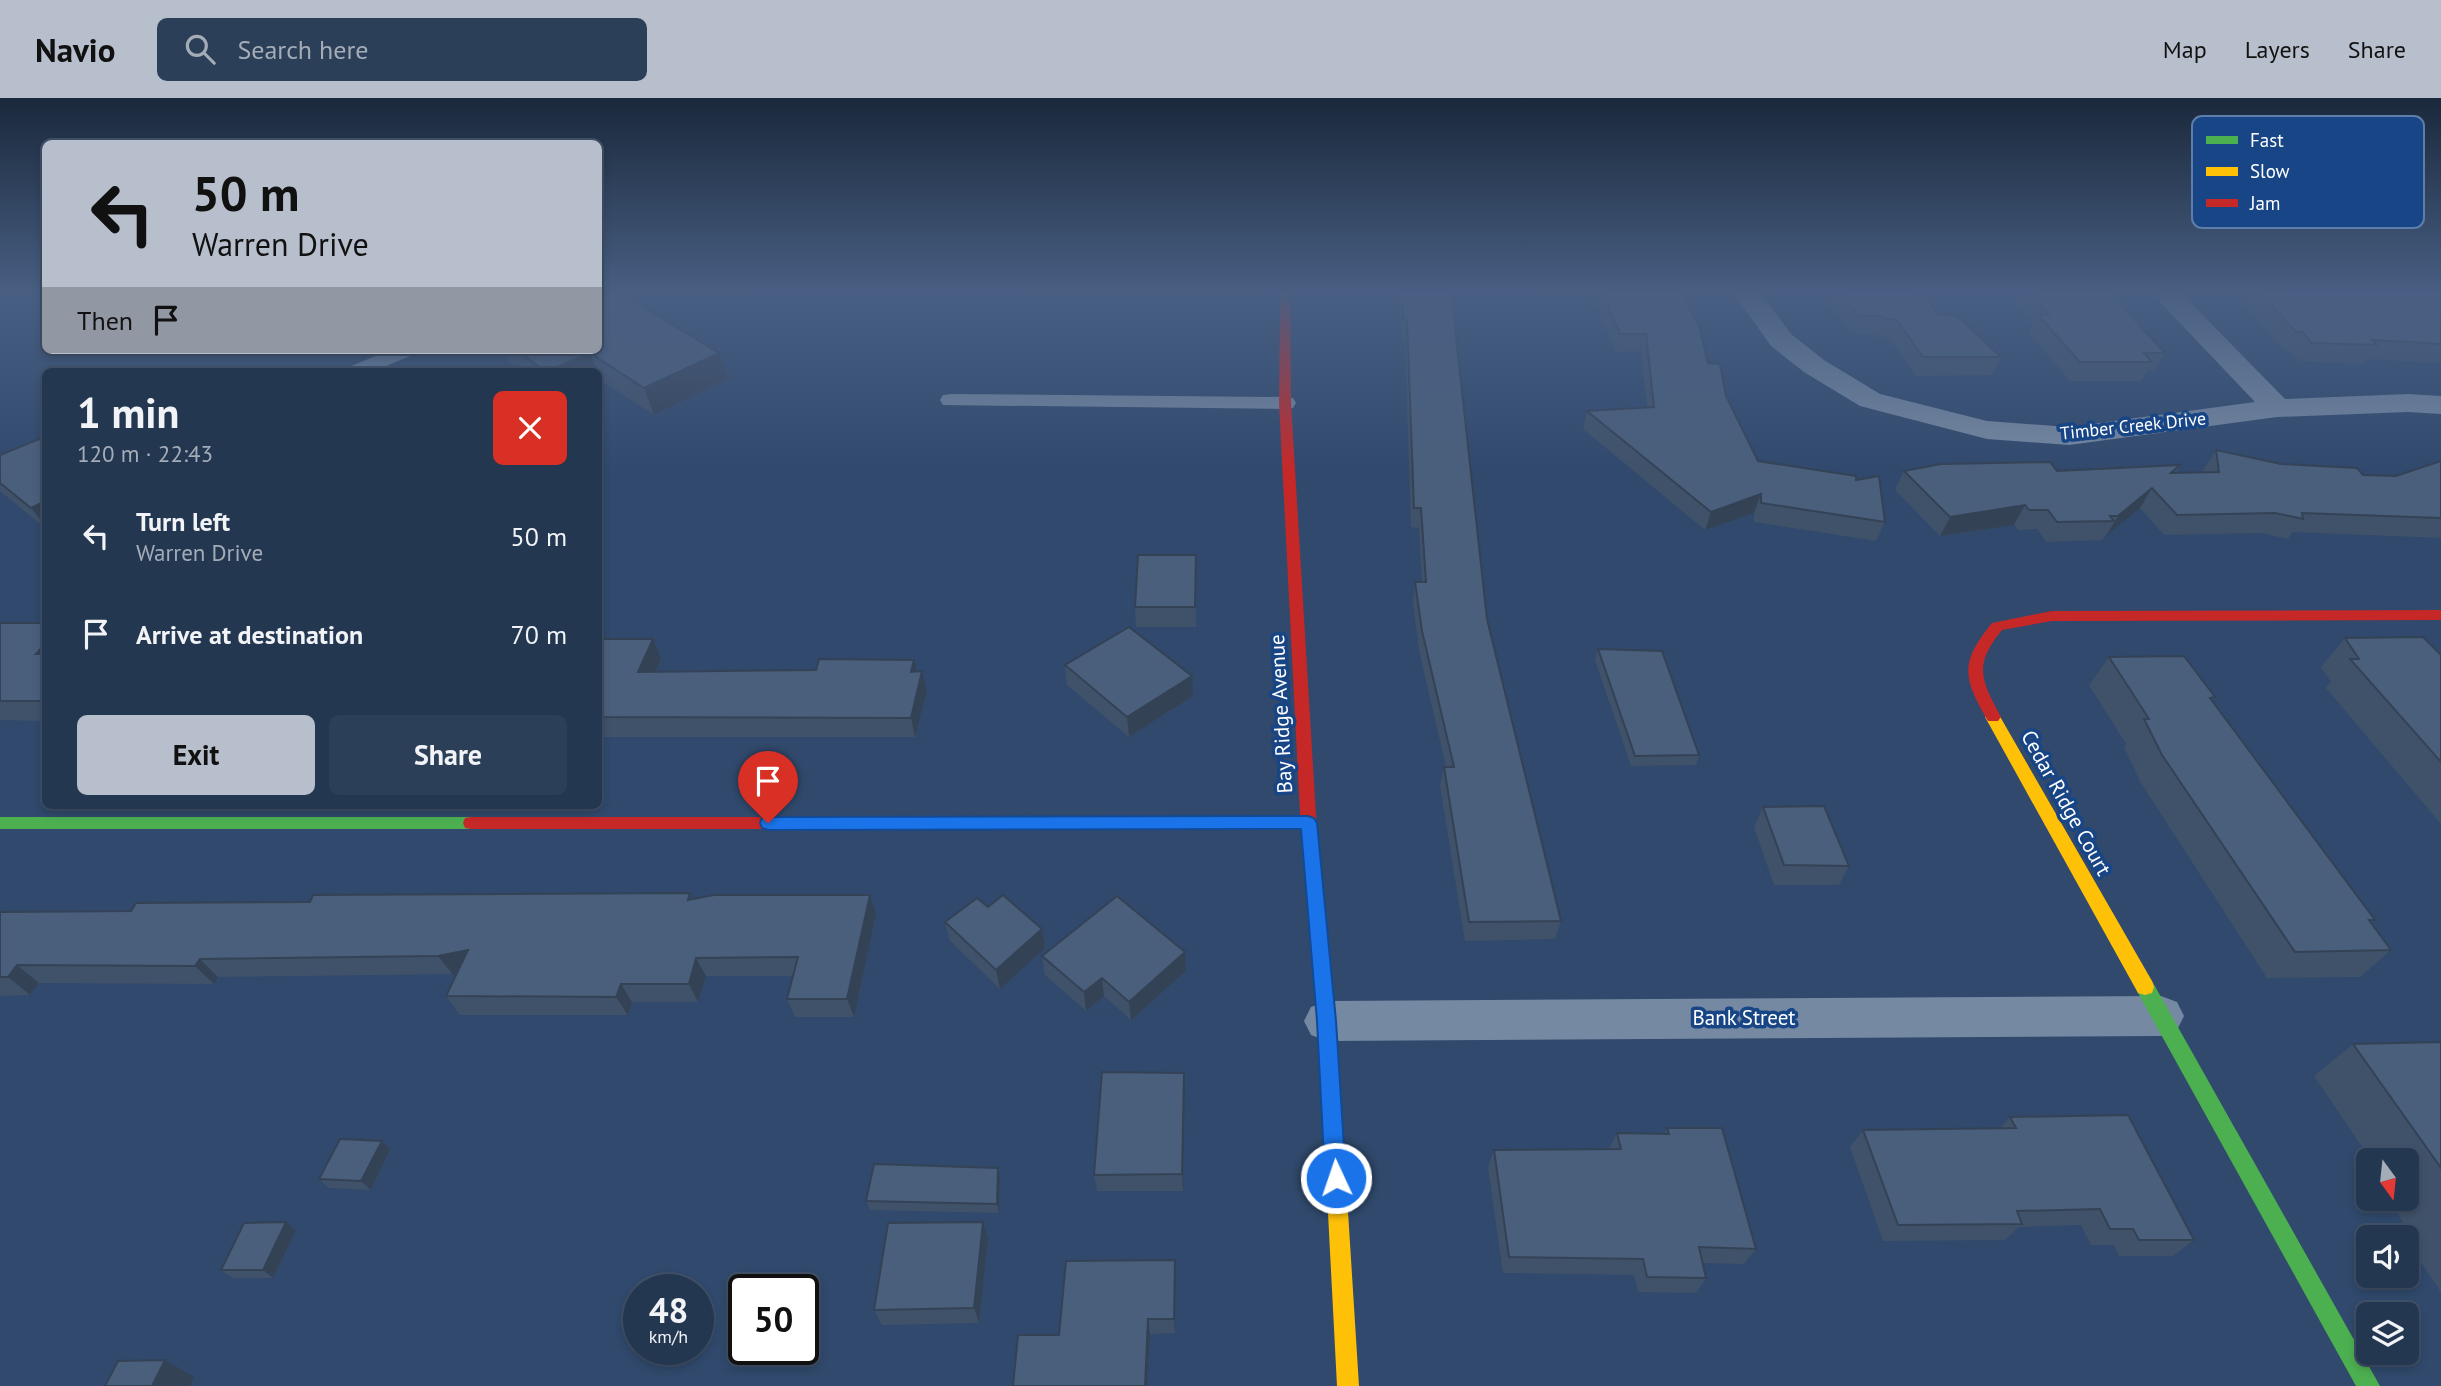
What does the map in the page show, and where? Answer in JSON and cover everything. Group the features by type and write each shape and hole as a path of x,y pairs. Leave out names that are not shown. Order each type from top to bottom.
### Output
{"street":[{"name":"Bay Ridge Avenue","path":"1285,351 1285,403 1308,823 1327,1021 1348,1386"},
{"name":"Timber Creek Drive","path":"1795,351 1814,366 1870,400 1987,430 2069,436 2277,408 2408,403 2441,405"},
{"path":"2222,351 2277,408"},
{"name":"Cedar Ridge Court","path":"2369,1386 1975,684 1979,648 1997,626 2052,616 2441,615"},
{"path":"0,823 1308,823"},
{"name":"Bank Street","path":"1327,1021 2161,1016"}],"lane":[{"path":"363,368 398,354"},
{"path":"951,400 1285,403"}],"building":[{"path":"602,351 719,353 644,388 592,354 602,354"},
{"path":"1408,351 1458,351 1487,619 1561,921 1469,922 1444,767 1454,767 1422,631 1415,582 1426,582 1421,508 1414,508"},
{"path":"1648,351 1705,351 1708,363 1720,364 1726,396 1758,461 1856,476 1856,480 1879,476 1885,522 1761,503 1761,494 1711,512 1587,411 1654,407"},
{"path":"1919,351 1995,351 2001,357 1923,357"},
{"path":"2070,351 2165,353 2144,353 2152,362 2080,362"},
{"path":"522,354 588,354 555,368 540,368"},
{"path":"39,439 42,441 42,503 31,508 0,483 0,455"},
{"path":"2216,450 2281,464 2357,468 2363,475 2396,476 2441,461 2441,518 2302,513 2303,519 2275,513 2177,515 2152,488 2118,516 2110,516 2114,521 2057,522 2048,510 2029,510 2025,505 1950,517 1904,471 1941,464 2050,462 2057,471 2180,465 2171,473 2219,472"},
{"path":"1138,555 1196,555 1195,607 1135,607"},
{"path":"0,623 42,623 42,647 36,654 42,654 42,701 0,701"},
{"path":"1129,627 1192,676 1127,717 1065,665"},
{"path":"2423,637 2441,655 2441,762 2350,659 2359,659 2345,638"},
{"path":"602,639 653,639 638,672 816,670 819,659 914,660 911,672 922,671 911,718 602,717"},
{"path":"1598,649 1662,651 1699,755 1635,756"},
{"path":"2184,656 2215,697 2210,698 2375,920 2369,920 2391,950 2295,952 2162,755 2144,719 2149,719 2109,657"},
{"path":"1824,806 1849,866 1784,865 1763,807"},
{"path":"690,893 688,900 714,895 870,895 847,999 787,999 798,957 696,958 689,984 621,984 616,997 446,996 468,950 438,956 200,959 195,966 17,965 8,977 0,977 0,912 131,911 136,903 310,902 313,895"},
{"path":"1003,895 1042,929 996,970 945,922 977,898 988,907"},
{"path":"1117,896 1185,952 1129,1002 1102,978 1084,992 1042,956"},
{"path":"2441,1042 2441,1168 2353,1044"},
{"path":"1102,1072 1184,1073 1182,1174 1094,1175"},
{"path":"2128,1115 2194,1240 2139,1240 2133,1229 2110,1229 2100,1209 2017,1211 2022,1224 1898,1225 1863,1130 2016,1128 2010,1117"},
{"path":"1667,1128 1722,1128 1756,1249 1699,1247 1706,1278 1647,1277 1643,1259 1509,1257 1494,1150 1621,1149 1617,1133 1669,1134"},
{"path":"340,1139 382,1141 361,1181 319,1179"},
{"path":"874,1164 998,1168 997,1204 866,1201"},
{"path":"286,1222 263,1270 221,1270 244,1223"},
{"path":"983,1222 974,1308 874,1310 888,1223"},
{"path":"1175,1260 1174,1319 1148,1319 1145,1386 1013,1386 1018,1335 1059,1335 1066,1261"},
{"path":"165,1360 152,1386 105,1386 118,1361"}],"traffic: fast":[{"path":"0,823 471,823"},
{"path":"819,823 1308,823"},
{"path":"2145,987 2369,1386"}],"traffic: slow":[{"path":"1993,717 2145,987"},
{"path":"1309,832 1327,1021 1348,1386"}],"traffic: jam":[{"path":"1285,351 1285,403 1309,832"},
{"path":"1993,717 1975,684 1979,648 1997,626 2052,616 2441,615"},
{"path":"471,823 819,823"}],"route":[{"path":"768,823 1308,823 1327,1021 1336,1178"}]}
